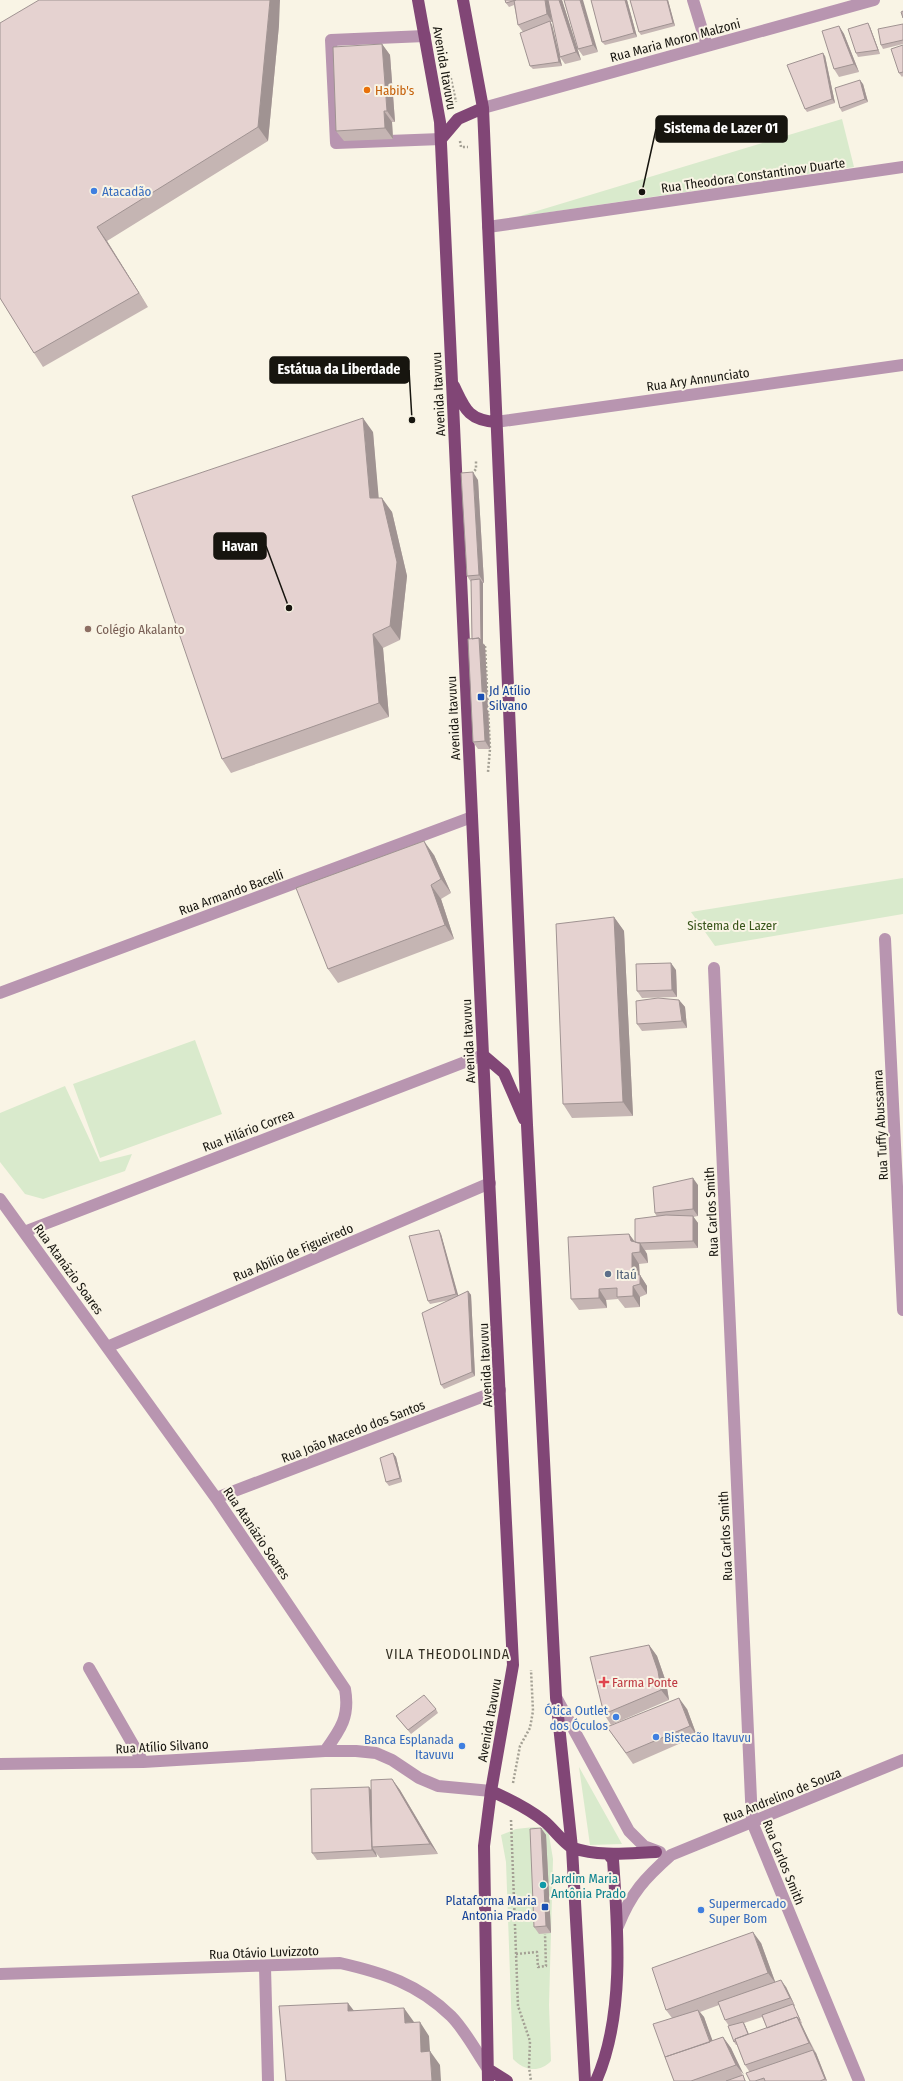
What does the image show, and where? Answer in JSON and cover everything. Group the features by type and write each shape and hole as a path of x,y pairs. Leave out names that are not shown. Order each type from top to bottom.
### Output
{"main road":[{"name":"Avenida Itavuvu","path":"418,0 440,122 441,138 483,1055 513,1665 491,1792 484,1846 488,2075"},
{"path":"463,0 484,108 496,422 527,1125 556,1697 572,1848 585,2081"},
{"path":"441,138 458,119 484,108"},
{"path":"452,381 469,414 486,421 496,422"},
{"path":"483,1055 504,1073 527,1125"},
{"path":"491,1792 511,1800 534,1813 549,1825 572,1848 608,1854 656,1852"},
{"path":"596,2081 610,2041 614,2017 618,1926 613,1860 608,1854"},
{"path":"488,2075 507,2081"}],"street":[{"path":"693,0 707,46"},
{"name":"Rua Maria Moron Malzoni","path":"484,108 874,0"},
{"path":"425,36 331,40 336,143 441,138"},
{"name":"Rua Theodora Constantinov Duarte","path":"488,227 903,167"},
{"name":"Rua Ary Annunciato","path":"496,422 903,365"},
{"name":"Rua Armando Bacelli","path":"0,992 472,817"},
{"name":"Rua Tuffy Abussamra","path":"885,939 903,1310"},
{"name":"Rua Carlos Smith","path":"714,968 752,1822 859,2081"},
{"name":"Rua Hilário Correa","path":"24,1232 483,1055"},
{"name":"Rua Abílio de Figueiredo","path":"107,1347 490,1182"},
{"name":"Rua Atanázio Soares","path":"0,1199 216,1498 346,1688 348,1704 346,1717 325,1751"},
{"name":"Rua João Macedo dos Santos","path":"216,1498 500,1390"},
{"path":"89,1668 143,1762"},
{"path":"556,1697 629,1831 644,1846 656,1852 671,1855"},
{"path":"325,1751 356,1751 376,1753 392,1760 419,1778 438,1786 491,1792"},
{"name":"Rua Atílio Silvano","path":"0,1764 143,1762 325,1751"},
{"name":"Rua Andrelino de Souza","path":"618,1926 625,1909 646,1877 671,1855 903,1760"},
{"name":"Rua Otávio Luvizzoto","path":"0,1974 265,1967 340,1963 394,1977 422,1992 452,2017 488,2075"},
{"path":"265,1967 268,2081"}],"path":[{"path":"455,461 498,459"},
{"path":"516,1954 537,1952 538,1967 546,1966 545,1934"},
{"path":"529,2067 531,2081"}],"green space":[{"path":"842,119 854,167 517,217"},
{"name":"Sistema de Lazer","path":"903,878 903,914 715,946 691,912"},
{"path":"195,1040 222,1114 100,1158 73,1084"},
{"path":"65,1086 100,1162 132,1154 125,1171 43,1199 25,1194 0,1162 0,1113"},
{"path":"579,1767 622,1844 590,1845"},
{"path":"534,1827 548,1829 553,1859 549,2005 551,2061 547,2065 537,2069 522,2066 513,2059 506,1862 501,1835 516,1829"}],"building":[{"name":"Atacadão","path":"39,0 270,0 258,127 97,227 139,293 34,353 0,298 0,23"},
{"path":"505,0 516,0 506,3"},
{"path":"514,0 545,0 547,14 518,25"},
{"path":"548,0 559,0 576,52 560,57"},
{"path":"564,0 580,0 593,45 578,49"},
{"path":"591,0 625,0 634,33 602,42"},
{"path":"630,0 667,0 673,23 639,32"},
{"path":"550,21 559,62 530,66 520,33"},
{"path":"868,23 878,50 856,53 848,29"},
{"path":"903,24 903,40 881,45 878,29"},
{"path":"839,26 854,64 834,69 822,31"},
{"name":"Habib's","path":"382,44 387,111 384,111 385,128 336,131 333,47"},
{"path":"903,45 903,72 899,73 891,49"},
{"path":"823,53 832,99 805,109 787,65"},
{"path":"860,80 865,99 840,108 835,88"},
{"path":"363,418 370,498 382,498 397,562 390,626 373,634 379,703 222,759 132,496"},
{"path":"473,472 479,575 467,576 461,473"},
{"path":"480,579 481,640 479,638 472,639 471,580"},
{"path":"479,638 485,741 473,742 468,639"},
{"path":"424,841 441,879 431,885 445,925 328,969 296,888"},
{"path":"614,917 623,1102 563,1104 556,924"},
{"path":"671,963 672,990 637,991 636,964"},
{"path":"658,998 679,1000 682,1021 637,1024 636,1001"},
{"path":"693,1178 693,1209 655,1213 653,1187"},
{"path":"666,1215 693,1216 693,1241 635,1242 635,1219"},
{"path":"439,1230 456,1294 428,1301 409,1236"},
{"name":"Itaú","path":"629,1234 631,1241 640,1243 640,1252 632,1253 632,1274 640,1275 640,1284 633,1286 633,1296 617,1297 617,1288 599,1289 599,1298 571,1299 568,1237"},
{"path":"468,1291 472,1372 441,1385 422,1313"},
{"path":"393,1453 400,1478 386,1482 380,1458"},
{"path":"649,1645 658,1671 661,1690 604,1714 590,1657"},
{"path":"424,1695 436,1709 408,1730 396,1716"},
{"path":"679,1698 690,1726 626,1753 607,1727"},
{"path":"392,1779 430,1844 372,1847 371,1780"},
{"path":"369,1787 372,1850 312,1853 311,1789"},
{"path":"541,1828 546,1926 534,1927 530,1829"},
{"path":"753,1932 768,1973 666,2010 652,1968"},
{"path":"781,1980 790,1998 725,2020 718,2002"},
{"path":"348,2003 348,2011 404,2008 405,2023 420,2022 421,2052 430,2051 432,2081 286,2081 279,2006"},
{"path":"793,2004 800,2020 797,2017 767,2028 762,2015"},
{"path":"698,2010 710,2042 665,2057 653,2024"},
{"path":"797,2017 809,2043 745,2065 735,2039"},
{"path":"743,2022 748,2034 735,2039 734,2042 728,2026"},
{"path":"723,2037 736,2065 691,2081 674,2081 665,2057"},
{"path":"813,2050 825,2079 820,2081 765,2081 764,2078 750,2081 746,2073"},
{"path":"743,2075 745,2081 726,2081"}],"place":[{"name":"Habib's","path":"367,90"},
{"name":"Atacadão","path":"94,191"},
{"name":"Sistema de Lazer 01","path":"642,192"},
{"name":"Estátua da Liberdade","path":"412,420"},
{"name":"Havan","path":"289,608"},
{"name":"Colégio Akalanto","path":"88,629"},
{"name":"Jd Atílio Silvano","path":"481,697"},
{"name":"Itaú","path":"608,1274"},
{"name":"Farma Ponte","path":"604,1682"},
{"name":"Ótica Outlet dos Óculos","path":"616,1717"},
{"name":"Bistecão Itavuvu","path":"656,1737"},
{"name":"Banca Esplanada Itavuvu","path":"462,1746"},
{"name":"Jardim Maria Antônia Prado","path":"543,1885"},
{"name":"Plataforma Maria Antonia Prado","path":"545,1907"},
{"name":"Supermercado Super Bom","path":"701,1910"}],"district":[{"name":"VILA THEODOLINDA","path":"448,1654"}]}
